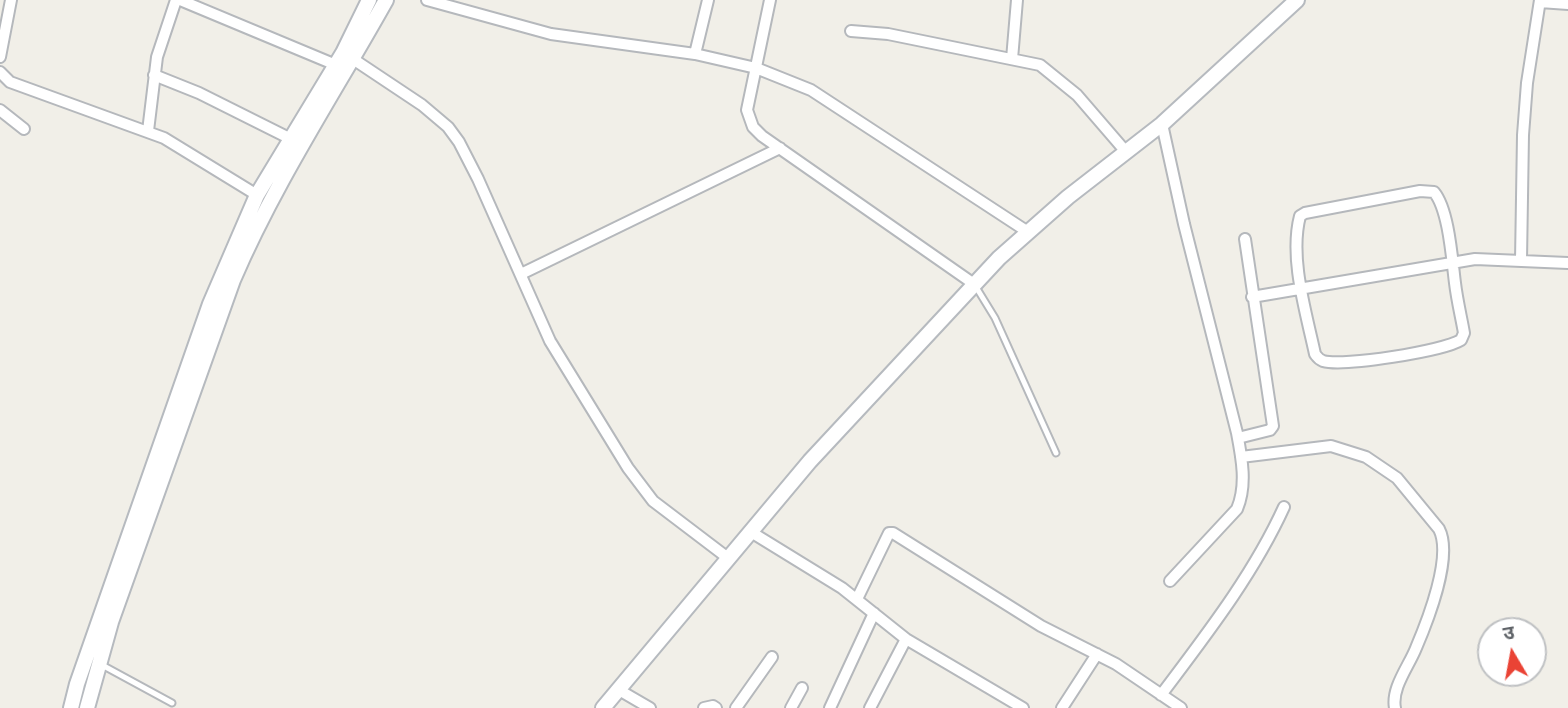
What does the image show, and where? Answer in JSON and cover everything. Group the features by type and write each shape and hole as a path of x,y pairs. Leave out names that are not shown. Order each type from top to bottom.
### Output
{"main road":[{"path":"71,708 77,684 210,304 257,195 336,65 369,0"},
{"path":"87,708 111,622 233,279 277,187 386,0"},
{"path":"603,708 842,426 974,284 1068,197 1162,124 1297,0"}],"street":[{"path":"0,57 11,0"},
{"path":"148,131 157,57 178,0 336,65"},
{"path":"427,0 551,34 695,54 756,68 811,90 1028,232"},
{"path":"695,54 708,0"},
{"path":"770,0 747,110 762,135 974,284"},
{"path":"1012,59 1017,0"},
{"path":"1521,260 1524,122 1527,83 1540,1 1568,4"},
{"path":"851,31 888,34 1040,65 1077,95 1128,153"},
{"path":"353,59 422,104 454,135 478,179 550,341 641,487 653,500 728,558"},
{"path":"0,72 10,82 148,131 199,158 257,195"},
{"path":"154,75 199,93 291,139"},
{"path":"0,110 24,129"},
{"path":"1162,124 1184,224 1238,438 1242,496 1237,509 1170,581"},
{"path":"521,274 780,148"},
{"path":"1420,191 1434,192 1442,209 1454,262 1464,335 1456,343 1422,352 1324,361 1315,354 1300,289 1300,216 1356,202 1420,191"},
{"path":"1238,438 1270,430 1273,426 1245,239"},
{"path":"1252,297 1475,259 1568,263"},
{"path":"1241,457 1331,446 1366,457 1397,478 1439,529 1444,538 1442,570 1416,647 1396,692 1395,708"},
{"path":"1161,695 1251,570 1284,508"},
{"path":"751,532 857,599 906,639 1023,708"},
{"path":"857,599 889,533 892,533 1041,626 1116,664 1181,708"},
{"path":"830,708 874,613"},
{"path":"870,708 906,639"},
{"path":"1062,708 1097,654"},
{"path":"736,708 772,657"},
{"path":"791,708 802,688"},
{"path":"619,690 650,708"},
{"path":"704,708 716,708"}],"lane":[{"path":"974,284 995,318 1056,453"},
{"path":"99,664 172,703"}]}
